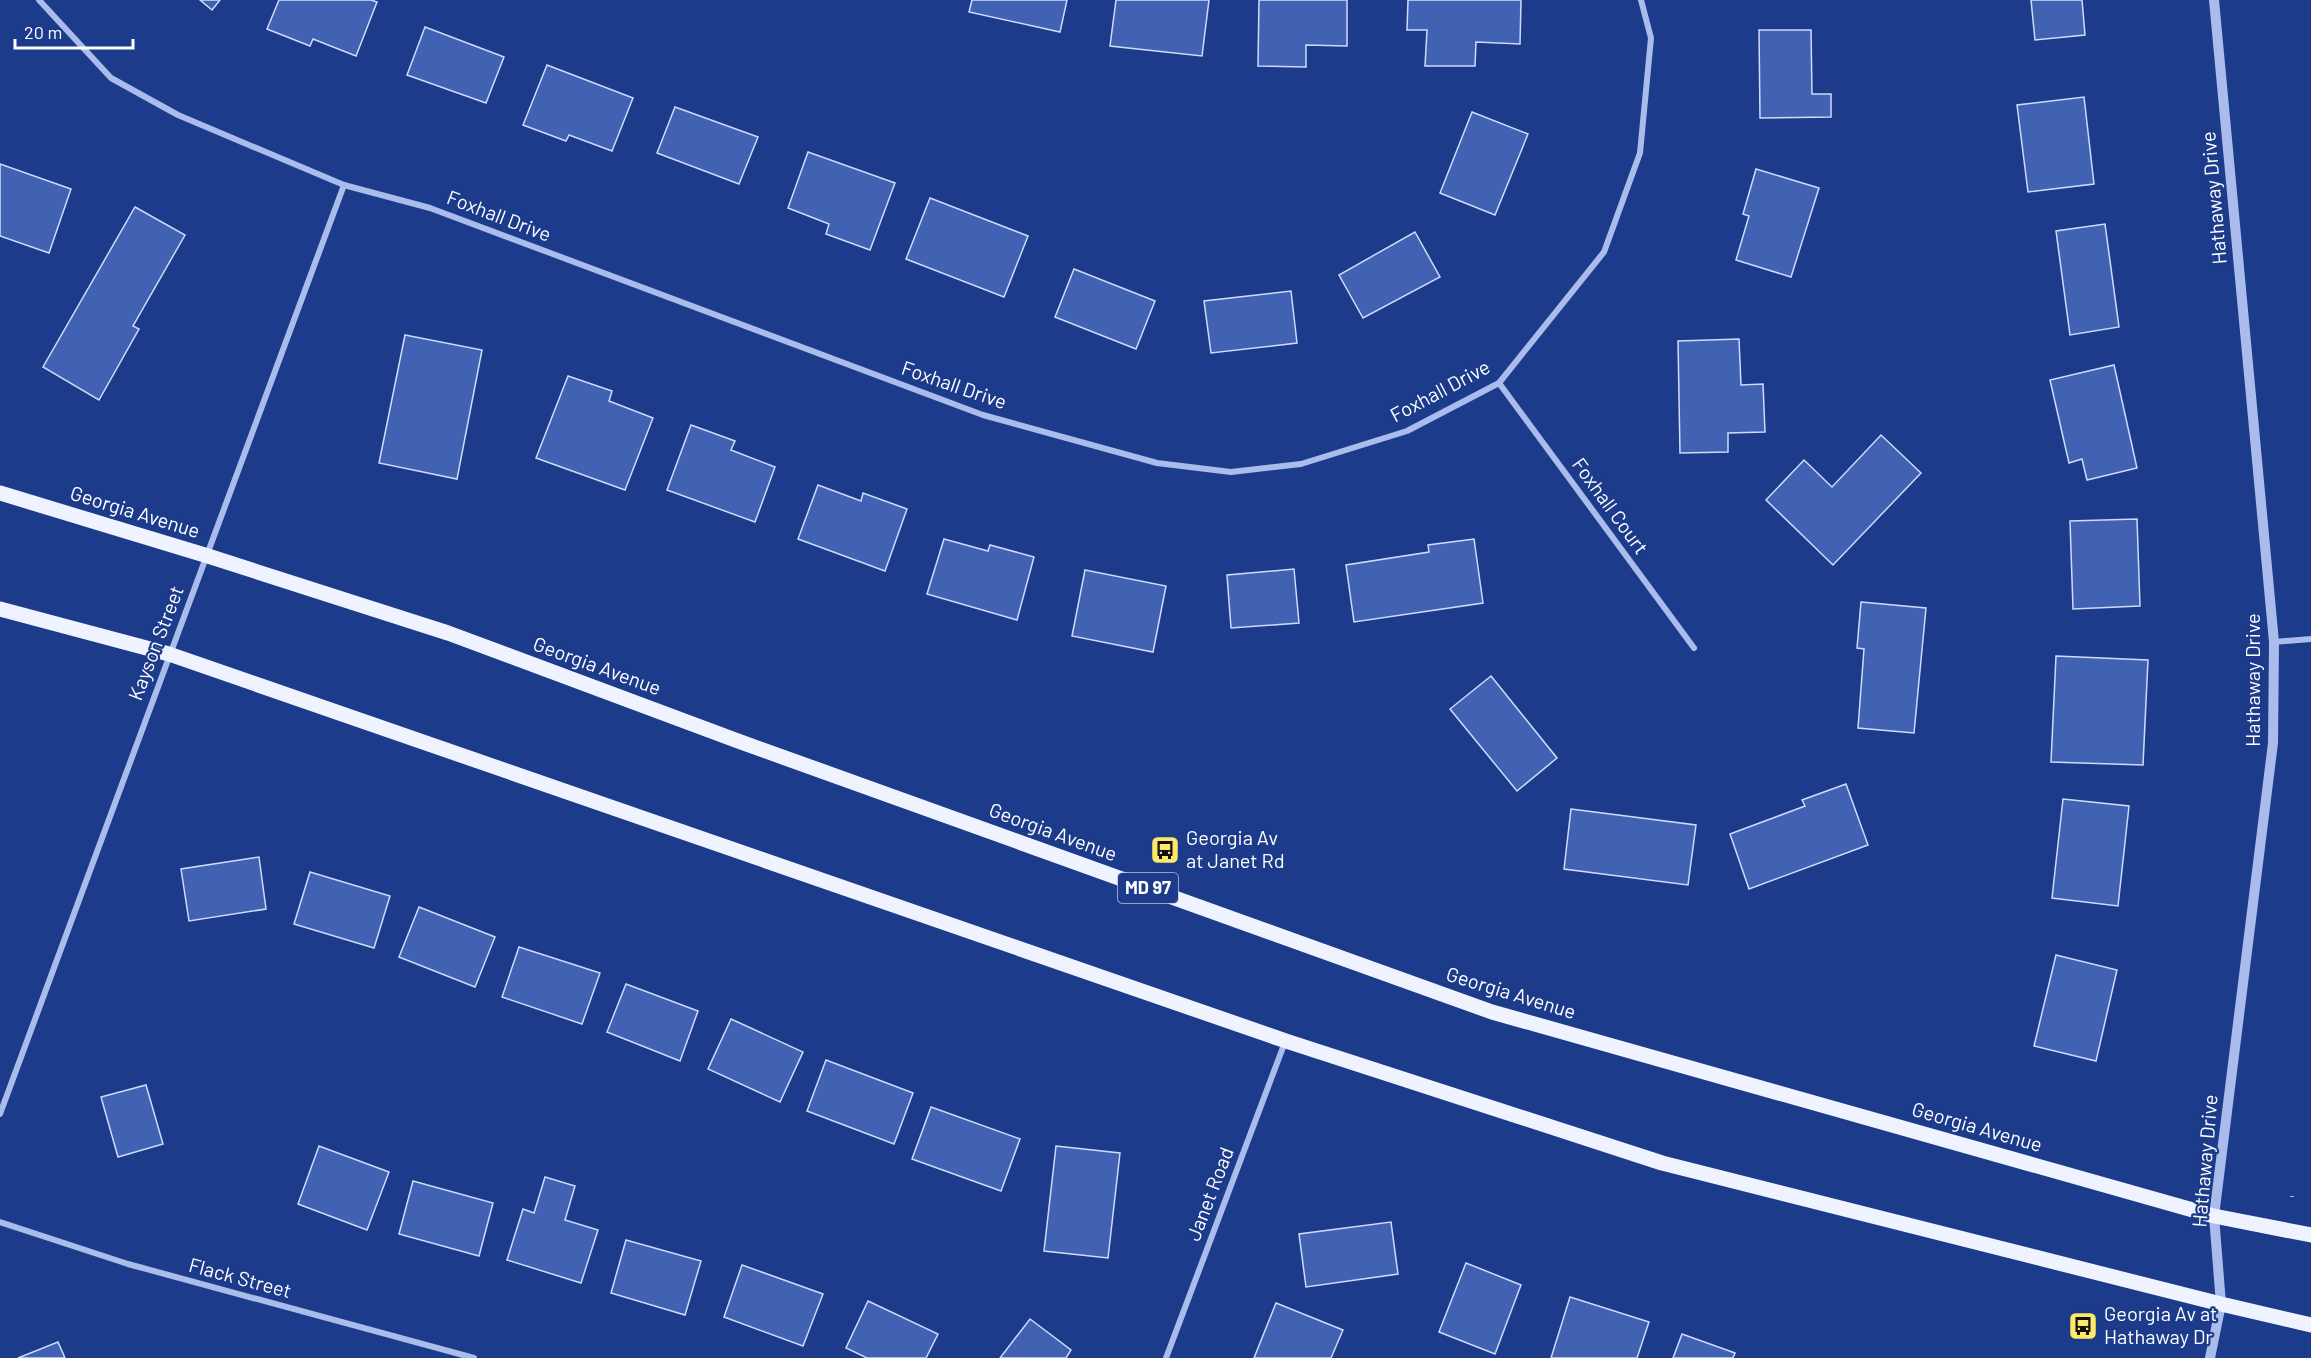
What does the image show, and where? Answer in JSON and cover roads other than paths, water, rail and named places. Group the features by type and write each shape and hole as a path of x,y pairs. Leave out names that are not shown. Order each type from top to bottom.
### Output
{"main road":[{"name":"Georgia Avenue","path":"0,493 208,556 448,633 738,741 1492,1012 2214,1216 2311,1235"},
{"path":"0,609 169,654 1286,1041 1662,1163 2311,1325"}],"street":[{"name":"Foxhall Drive","path":"39,0 111,78 178,115 344,185 430,208 983,415 1157,463 1231,472 1301,464 1407,431 1499,383 1604,252 1640,153 1651,38 1641,0"},
{"name":"Hathaway Drive","path":"2210,1358 2221,1304 2214,1216 2273,743 2274,642 2214,0"},
{"name":"Kayson Street","path":"0,1114 344,185"},
{"name":"Foxhall Court","path":"1499,383 1694,648"},
{"path":"2274,642 2311,639"},
{"name":"Janet Road","path":"1166,1358 1286,1041"},
{"name":"Flack Street","path":"0,1222 128,1264 474,1358"}],"place":[{"name":"Georgia Av at Janet Rd","path":"1165,850"},
{"name":"Georgia Av at Hathaway Dr","path":"2083,1326"}]}
